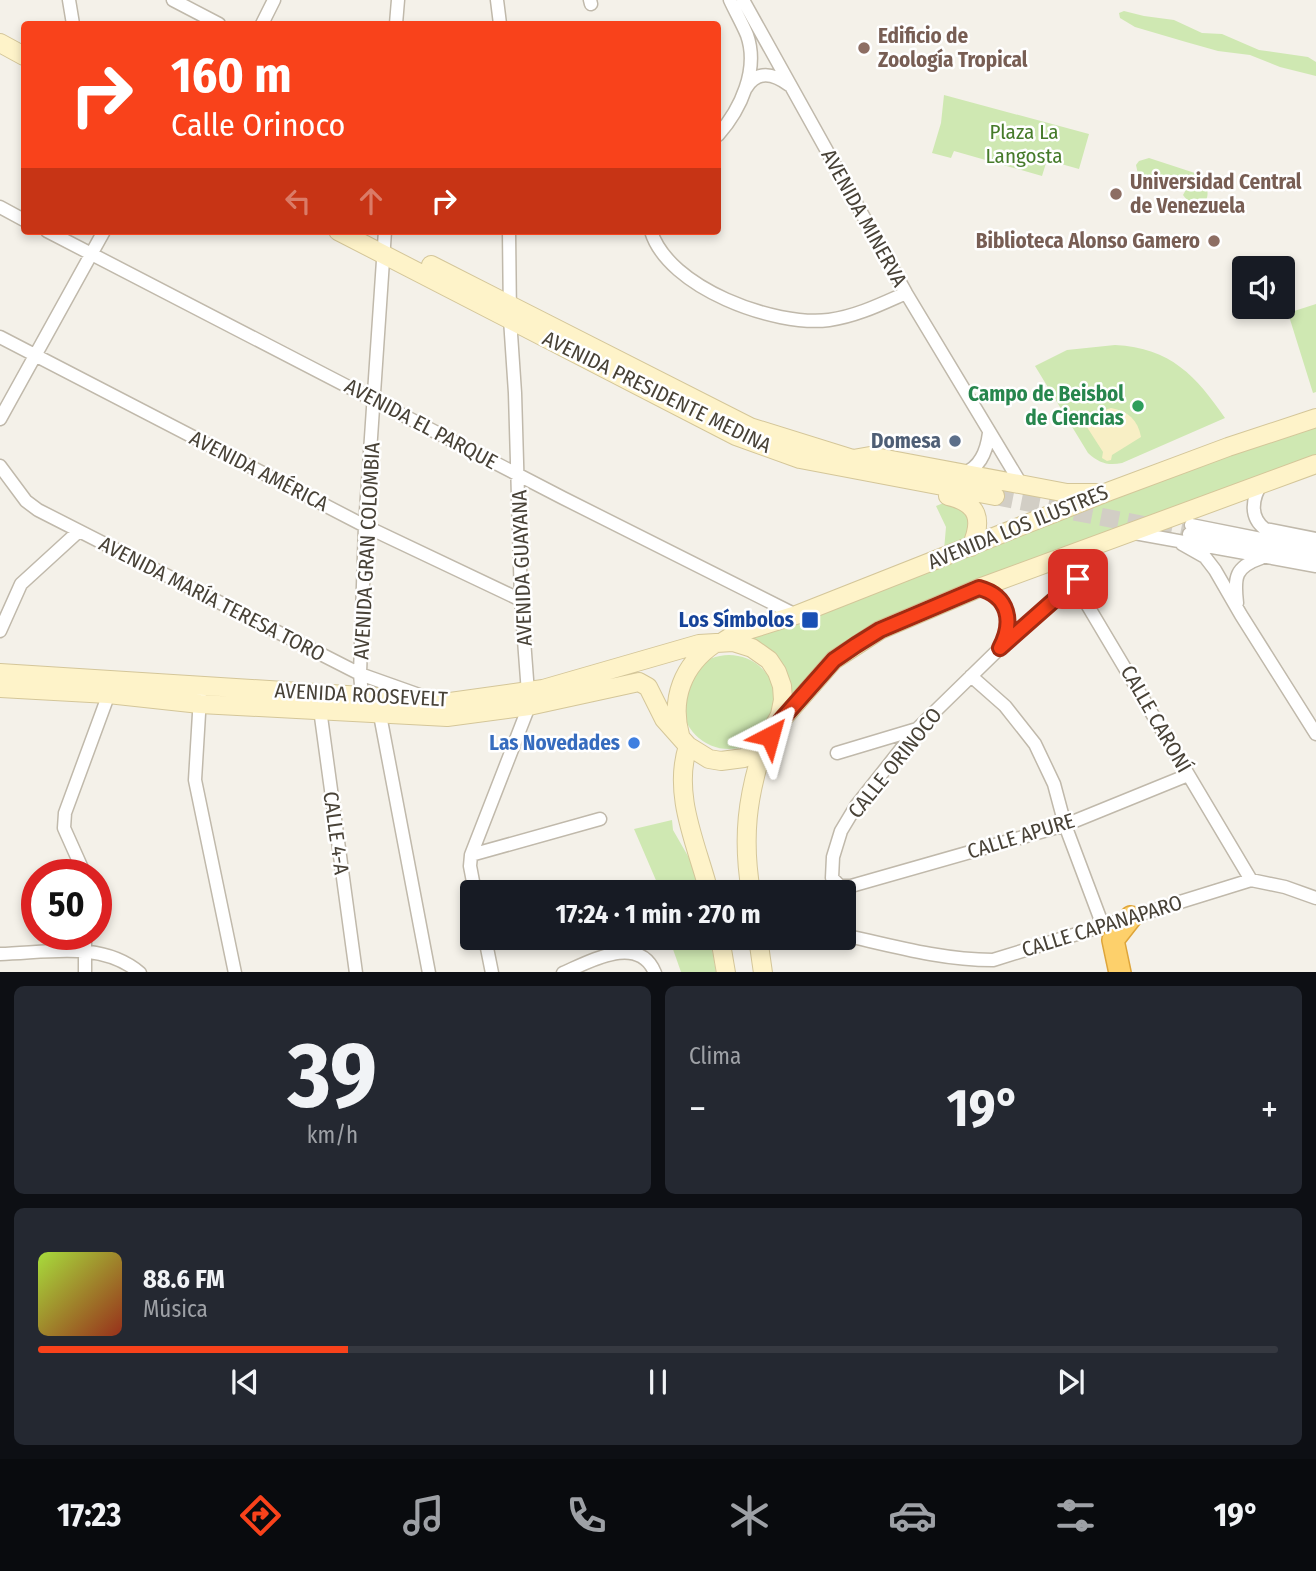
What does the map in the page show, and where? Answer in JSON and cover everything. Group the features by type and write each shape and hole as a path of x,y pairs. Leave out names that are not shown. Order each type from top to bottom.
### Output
{"highway":[{"path":"1121,972 1113,940 1131,917"},
{"path":"1102,926 1113,972"}],"street":[{"path":"69,0 72,21"},
{"path":"173,0 213,21"},
{"path":"264,21 274,0"},
{"path":"396,21 398,0"},
{"path":"497,0 500,21"},
{"path":"730,0 747,36 750,55 744,93"},
{"name":"AVENIDA MINERVA","path":"743,0 906,293 1021,484"},
{"path":"0,43 21,54"},
{"path":"0,57 21,68"},
{"path":"721,131 735,114 753,79 764,74 775,76 792,88"},
{"path":"0,207 21,218"},
{"name":"AVENIDA EL PARQUE","path":"55,235 796,615"},
{"path":"0,419 102,235"},
{"name":"AVENIDA PRESIDENTE MEDINA","path":"355,235 384,242 736,436 800,459 853,464 996,492"},
{"name":"AVENIDA GUAYANA","path":"509,235 521,600 528,699"},
{"path":"653,235 660,250 675,266 701,286 760,313 796,320 827,320 856,314 906,293"},
{"name":"AVENIDA GRAN COLOMBIA","path":"362,696 360,674 365,526 384,242"},
{"name":"AVENIDA AMÉRICA","path":"0,337 365,526 521,600"},
{"name":"AVENIDA LOS ILUSTRES","path":"719,643 735,634 796,615 1110,491 1316,418"},
{"path":"964,473 974,468 982,457 989,433"},
{"path":"971,547 979,523 967,503 863,479 853,464 870,456 1067,493 1091,494 1110,491"},
{"name":"AVENIDA LOS ILUSTRES","path":"774,728 834,660 880,630 979,588 1316,464"},
{"name":"AVENIDA MARÍA TERESA TORO","path":"0,466 26,501 79,531 360,674 443,703"},
{"path":"1262,482 1254,499 1253,509 1259,525 1265,529 1316,539"},
{"path":"0,631 20,584 79,531"},
{"path":"1129,532 1187,535 1316,550"},
{"path":"1187,535 1262,558 1316,569"},
{"path":"1187,535 1316,558"},
{"path":"1187,535 1205,557 1316,734"},
{"name":"CALLE CARONÍ","path":"1074,553 1085,601 1251,880"},
{"path":"1241,615 1235,585 1237,576 1248,562 1262,558"},
{"name":"CALLE ORINOCO","path":"834,880 833,857 841,831 856,806 917,729 1000,648 1078,579"},
{"path":"979,588 998,596 1007,610 1005,638 1000,648"},
{"path":"706,880 681,780 684,742 676,715 681,683 699,656 719,643 743,644 752,648 769,660 782,686 780,715 764,744 750,792 746,825 749,880"},
{"name":"AVENIDA ROOSEVELT","path":"0,673 111,688 200,695 318,701 362,696 443,703 528,699 699,644 719,643"},
{"path":"971,676 1005,706 1035,744 1054,785 1065,825 1102,926"},
{"name":"AVENIDA ROOSEVELT","path":"318,701 380,715 447,717 528,699 639,682 648,687 664,719 684,742"},
{"name":"AVENIDA ROOSEVELT","path":"0,688 111,688"},
{"path":"78,859 64,828 65,813 111,688"},
{"path":"200,695 195,780 235,972"},
{"path":"362,696 380,715 429,972"},
{"path":"473,880 471,855 528,699"},
{"name":"CALLE 4-A","path":"318,701 356,972"},
{"path":"837,753 917,729"},
{"path":"684,742 709,759 733,761 744,758 764,744"},
{"name":"CALLE APURE","path":"856,885 1065,825 1188,775"},
{"path":"471,855 600,819"},
{"name":"CALLE CAPANAPARO","path":"856,938 936,956 993,960 1251,880 1285,887 1316,898"},
{"path":"487,950 492,972"},
{"path":"722,950 726,972"},
{"path":"760,950 763,972"},
{"path":"85,951 85,972"},
{"path":"0,954 85,951 111,955 127,962 139,972"},
{"path":"563,972 622,951 644,958 655,972"}],"green space":[{"path":"1124,11 1174,20 1202,33 1222,34 1259,50 1308,57 1316,62 1316,76 1280,67 1250,55 1218,51 1135,27 1120,18 1119,13"},
{"name":"Plaza La Langosta","path":"944,95 1089,134 1079,169 1047,160 1042,176 954,151 951,158 932,153 941,123"},
{"path":"1149,158 1201,175 1207,188 1206,200 1199,206 1190,204 1183,195 1188,186 1187,181 1180,178 1150,180 1136,177 1136,165"},
{"path":"1316,304 1316,392 1313,393 1290,319 1295,319 1295,311"},
{"name":"Campo de Beisbol de Ciencias","path":"1115,345 1135,347 1167,358 1192,377 1225,418 1122,463 1108,464 1096,459 1088,453 1035,366 1067,350"},
{"path":"1316,419 1316,464 880,630 778,723 782,699 763,658 724,642"},
{"path":"951,500 971,512 967,544 944,550 946,527 936,506"},
{"path":"729,655 747,658 762,669 773,684 776,702 773,720 762,735 747,746 729,749 711,746 696,735 685,720 682,702 685,684 696,669 711,658"},
{"path":"672,820 673,830 696,870 698,880 656,880 634,829"},
{"path":"673,950 712,950 716,972 681,972"}],"sand":[{"path":"1111,408 1131,417 1141,437 1107,461 1102,458 1103,452 1085,424 1095,413"}],"tunnel":[{"path":"995,496 1189,534"}],"place":[{"name":"Edificio de Zoología Tropical","path":"864,48"},
{"name":"Universidad Central de Venezuela","path":"1116,194"},
{"name":"Biblioteca Alonso Gamero","path":"1214,241"},
{"name":"Campo de Beisbol de Ciencias","path":"1138,406"},
{"name":"Domesa","path":"955,441"},
{"name":"Los Símbolos","path":"810,620"},
{"name":"Las Novedades","path":"634,743"}],"route":[{"path":"770,736 834,660 880,630 979,588 998,596 1007,610 1005,638 1000,648 1078,579"}]}
